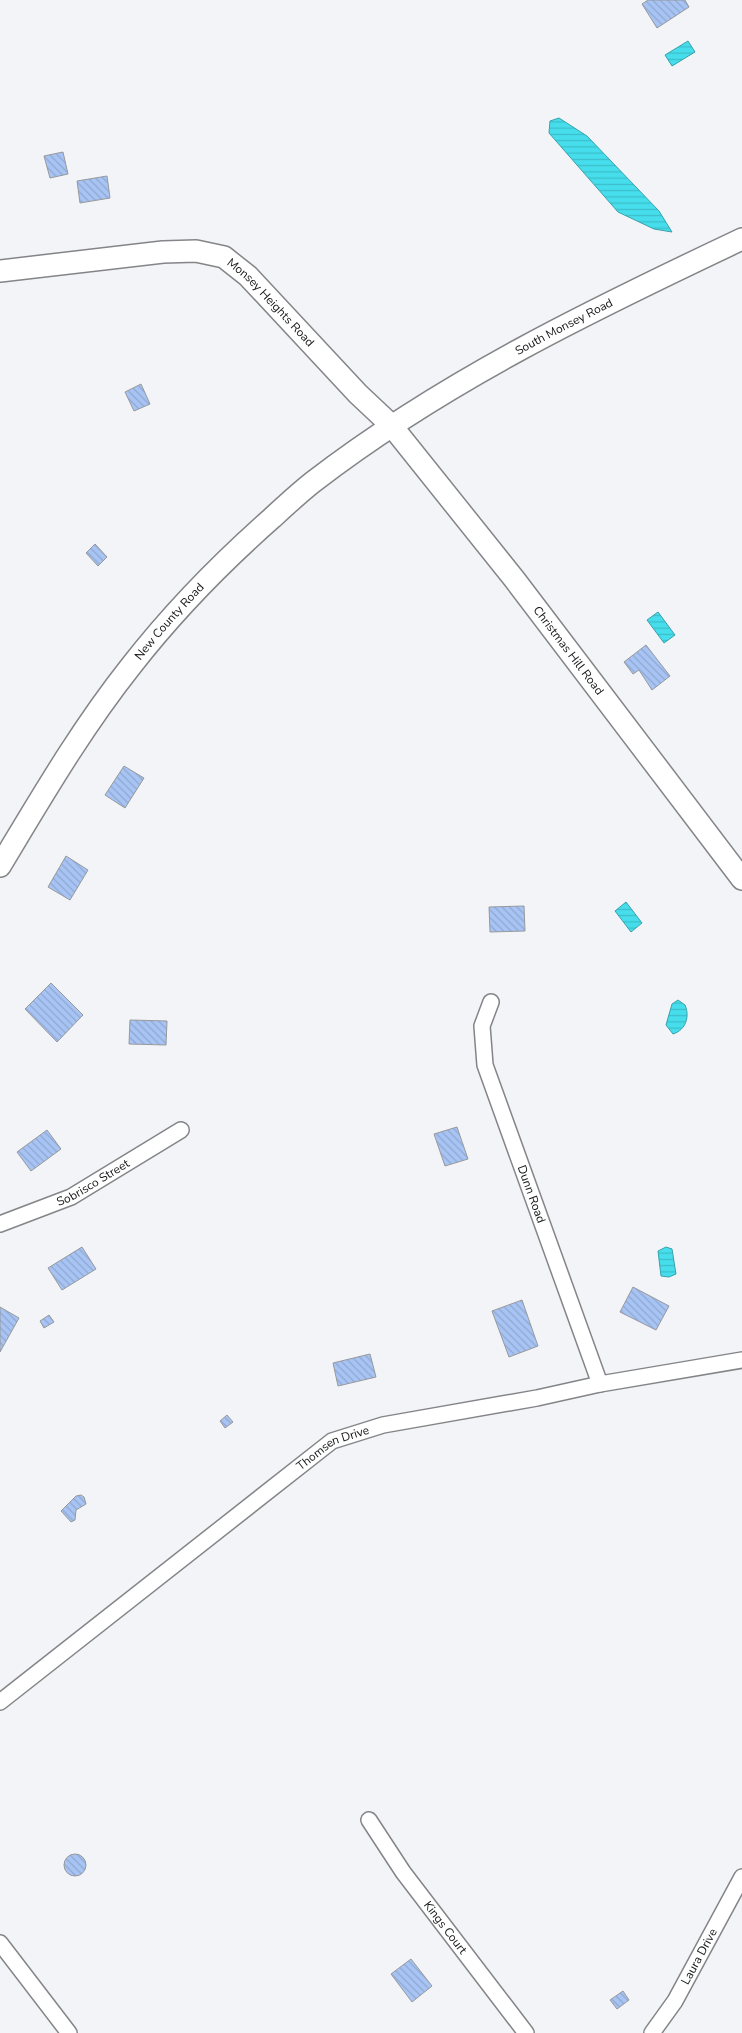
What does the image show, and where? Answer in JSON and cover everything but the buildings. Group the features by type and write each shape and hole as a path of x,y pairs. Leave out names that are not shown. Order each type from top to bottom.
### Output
{"street":[{"name":"South Monsey Road","path":"391,425 538,340 742,238"},
{"name":"Monsey Heights Road","path":"0,271 163,252 196,251 224,257 248,276 358,394 391,425"},
{"name":"New County Road","path":"0,866 85,728 131,666 182,606 243,543 311,483 391,425"},
{"name":"Christmas Hill Road","path":"391,425 515,580 742,879"},
{"name":"Dunn Road","path":"490,1002 482,1026 485,1065 600,1384"},
{"name":"Sobrisco Street","path":"0,1224 71,1197 181,1130"},
{"name":"Thomsen Drive","path":"0,1702 332,1441 383,1425 537,1398 600,1384 742,1360"},
{"name":"Kings Court","path":"368,1820 403,1872 526,2033"},
{"name":"Laura Drive","path":"652,2033 675,2001 742,1877"},
{"path":"0,1943 70,2033"}],"water":[{"path":"688,41 695,52 672,66 665,55"},
{"path":"559,118 587,136 659,211 672,232 654,229 618,212 549,133 550,121"},
{"path":"658,612 675,635 664,643 647,620"},
{"path":"626,902 642,923 631,932 615,911"},
{"path":"678,1000 685,1005 687,1018 684,1026 673,1034 666,1025 672,1004"},
{"path":"666,1247 672,1249 676,1274 669,1277 661,1276 658,1251"}]}
